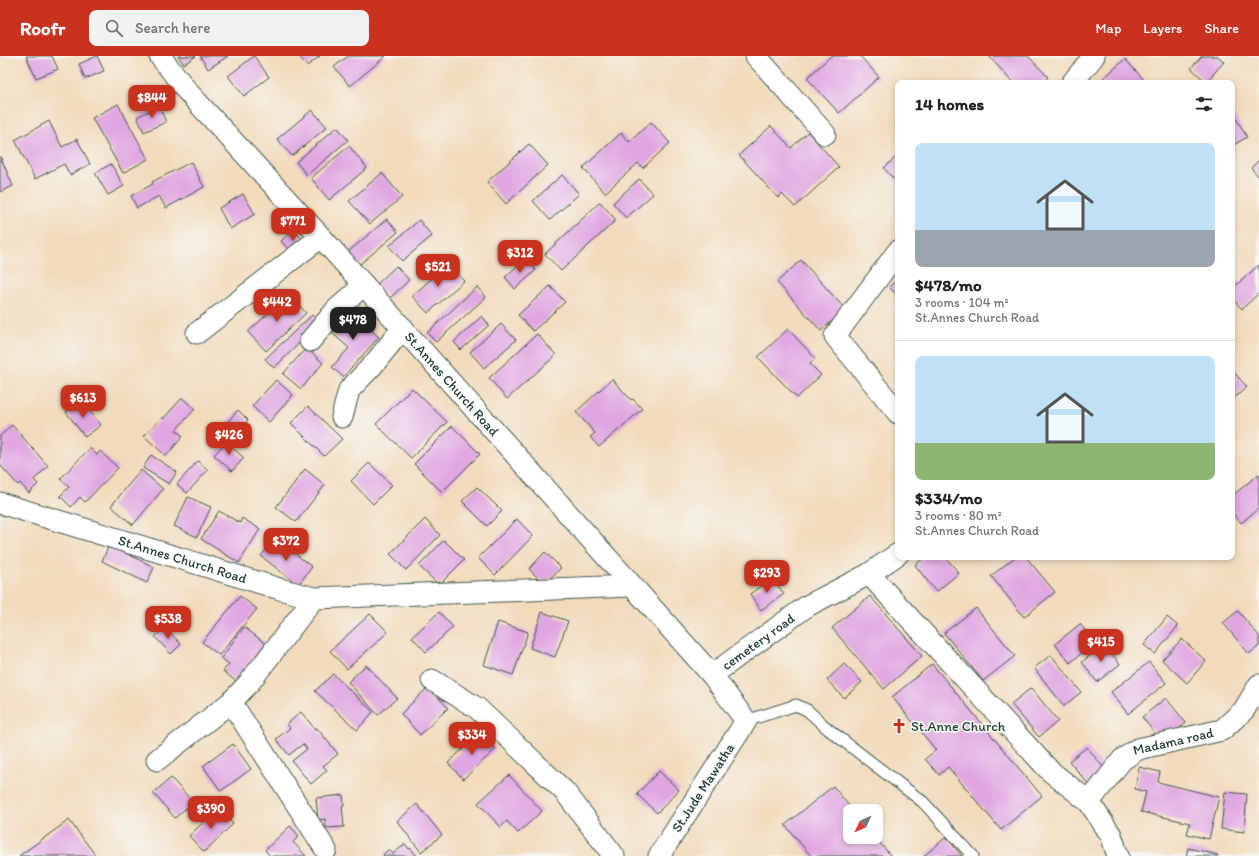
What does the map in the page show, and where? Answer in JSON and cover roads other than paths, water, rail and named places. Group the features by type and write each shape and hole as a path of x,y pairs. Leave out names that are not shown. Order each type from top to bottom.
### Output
{"street":[{"name":"St.Annes Church Road","path":"160,56 187,91 403,328 712,675 746,721"},
{"path":"756,56 825,134"},
{"path":"1074,80 1094,56"},
{"path":"196,333 321,237"},
{"path":"895,255 835,336 895,409"},
{"path":"310,341 337,309 364,285"},
{"path":"342,417 349,390 373,365 403,328"},
{"name":"St.Annes Church Road","path":"0,502 280,589 314,598 632,586"},
{"name":"cemetery road","path":"712,675 807,606 869,574 895,556"},
{"path":"869,574 1050,771 1089,802 1111,835 1118,856"},
{"path":"157,760 231,702 249,683 314,598"},
{"path":"432,680 477,708 522,750 564,792 614,856"},
{"name":"Madama road","path":"1089,802 1122,760 1138,749 1222,730 1244,710 1259,686"},
{"path":"231,702 326,850"},
{"name":"St.Jude Mawatha","path":"659,856 746,721"}],"lane":[{"path":"746,721 796,705 807,710 828,729 923,802 973,856"}],"place":[{"name":"St.Anne Church","path":"899,726"}]}
